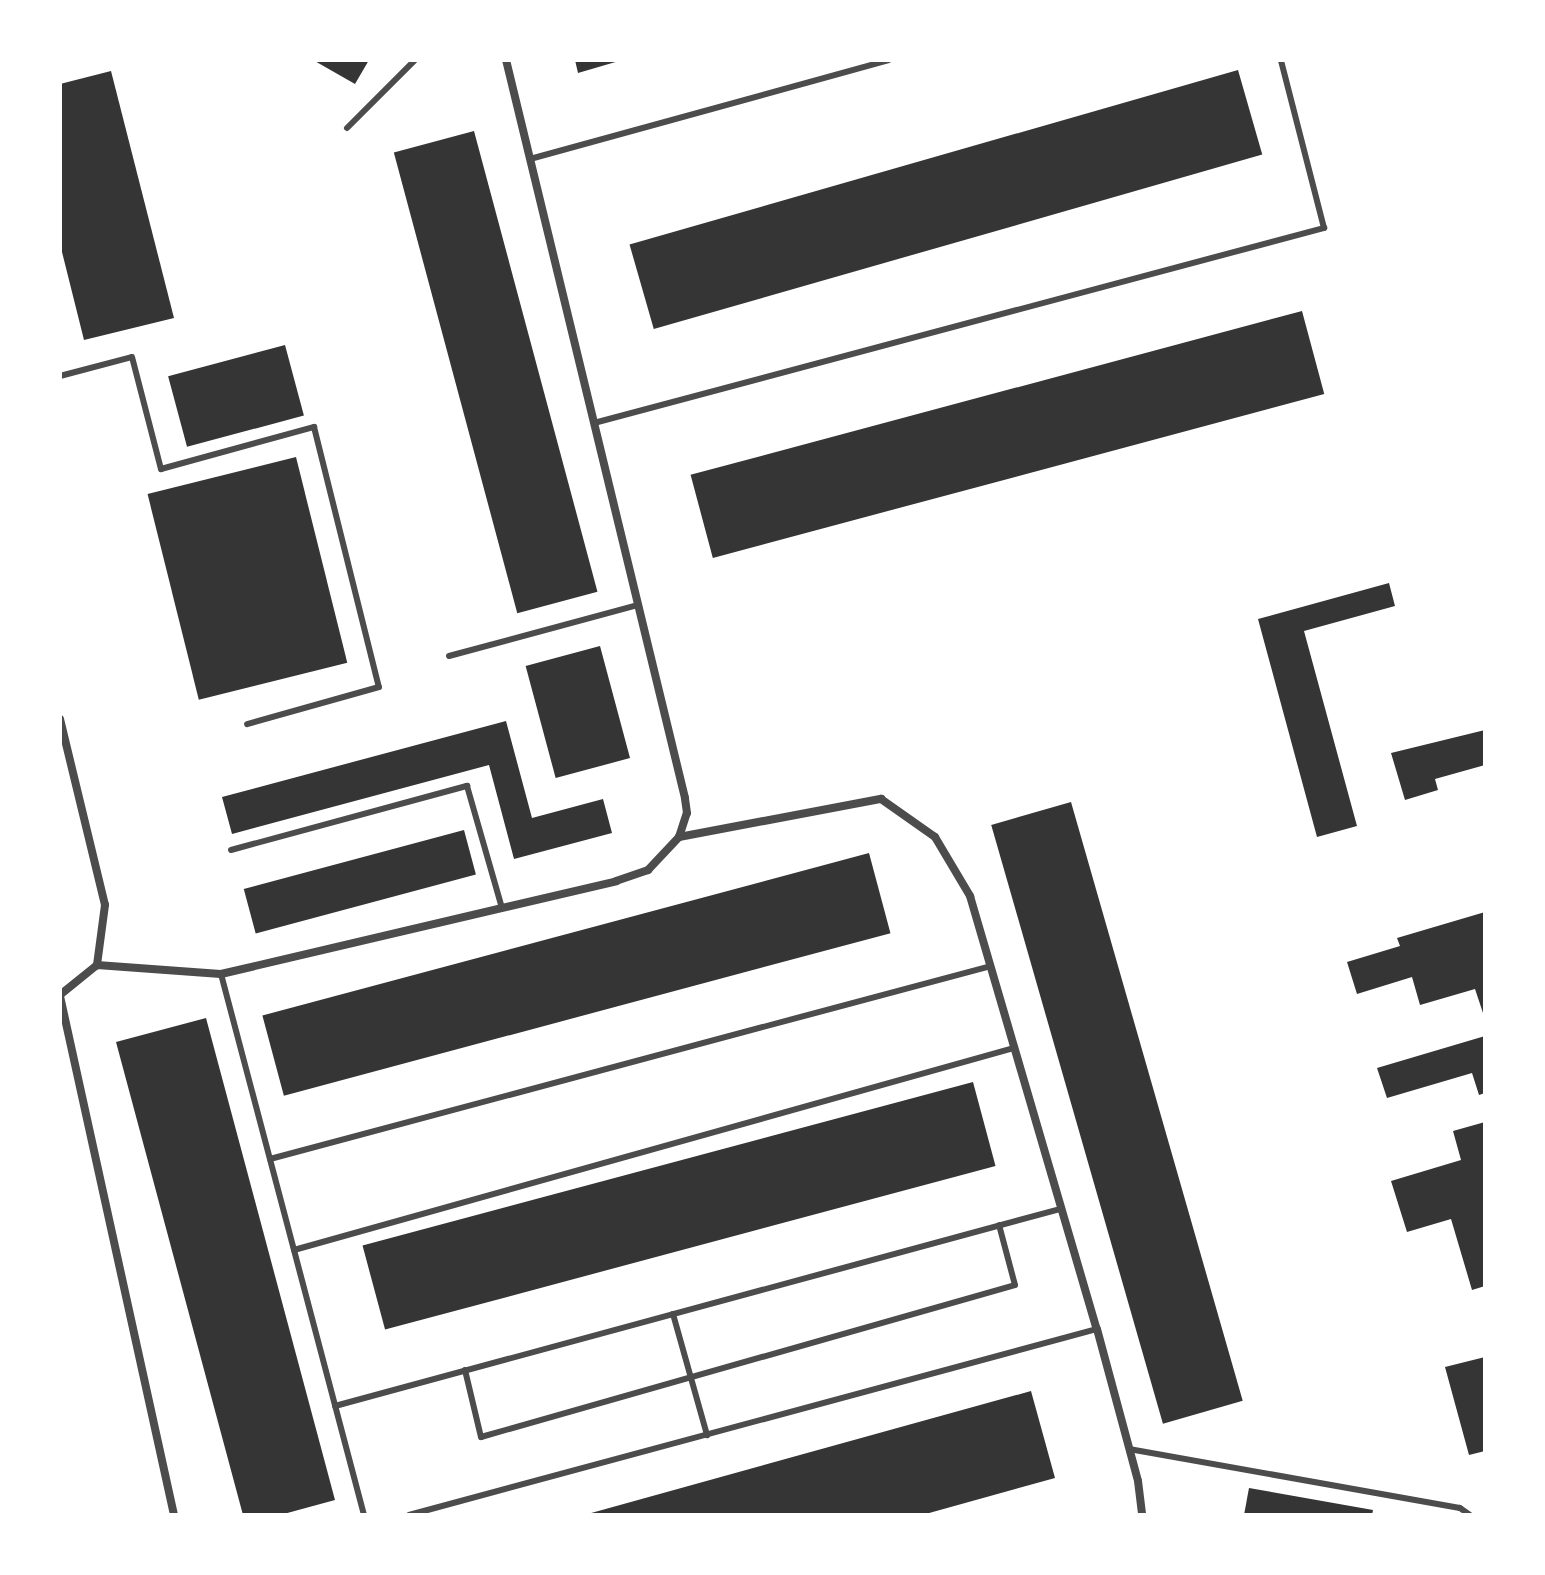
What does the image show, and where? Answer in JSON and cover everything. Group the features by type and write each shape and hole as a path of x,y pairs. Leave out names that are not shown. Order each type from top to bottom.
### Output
{"street":[{"path":"97,965 221,974 648,870 679,837 687,813 685,798 506,60"},
{"path":"60,719 105,905 97,965 60,996 174,1515"},
{"path":"679,837 881,799 935,837 970,896 1097,1329 1129,1449 1142,1515"}],"lane":[{"path":"347,128 415,60"},
{"path":"530,159 889,60"},
{"path":"594,423 1324,228 1281,60"},
{"path":"60,376 132,357 161,469 314,427 379,687 247,724"},
{"path":"449,656 638,605"},
{"path":"231,850 467,786 502,908"},
{"path":"270,1159 991,966"},
{"path":"221,974 364,1515"},
{"path":"294,1250 1014,1048"},
{"path":"335,1406 1060,1209"},
{"path":"465,1370 481,1437 1015,1285 999,1225"},
{"path":"673,1314 707,1435"},
{"path":"409,1515 1097,1329"},
{"path":"1129,1449 1460,1508 1470,1515"}],"building":[{"path":"313,60 369,60 355,84"},
{"path":"575,60 619,60 619,61 578,73"},
{"path":"1238,70 1262,155 654,329 630,244"},
{"path":"111,71 174,318 84,340 60,244 60,84"},
{"path":"474,131 597,592 517,613 394,152"},
{"path":"1302,311 1324,394 713,558 691,475"},
{"path":"285,345 304,416 187,447 168,376"},
{"path":"296,457 347,663 199,700 148,494"},
{"path":"1389,583 1395,606 1304,631 1357,826 1317,837 1258,619"},
{"path":"600,646 630,758 556,778 526,666"},
{"path":"506,721 532,818 603,799 612,833 514,859 489,765 232,834 222,797"},
{"path":"1485,730 1485,765 1435,779 1438,790 1405,800 1391,753"},
{"path":"1071,802 1243,1401 1163,1424 991,825"},
{"path":"464,830 476,874 256,933 244,889"},
{"path":"869,853 890,933 284,1096 262,1016"},
{"path":"1485,912 1485,1019 1475,989 1420,1005 1412,977 1357,994 1347,962 1400,946 1397,938"},
{"path":"206,1018 335,1500 280,1515 243,1515 116,1042"},
{"path":"1485,1036 1485,1093 1479,1095 1472,1073 1387,1098 1377,1068"},
{"path":"973,1082 996,1166 385,1330 363,1246"},
{"path":"1485,1122 1485,1286 1472,1290 1451,1219 1407,1232 1391,1181 1461,1160 1453,1131"},
{"path":"1485,1357 1485,1451 1469,1455 1445,1367"},
{"path":"1031,1391 1055,1478 922,1515 584,1515"},
{"path":"1249,1488 1373,1510 1372,1515 1244,1515"}]}
